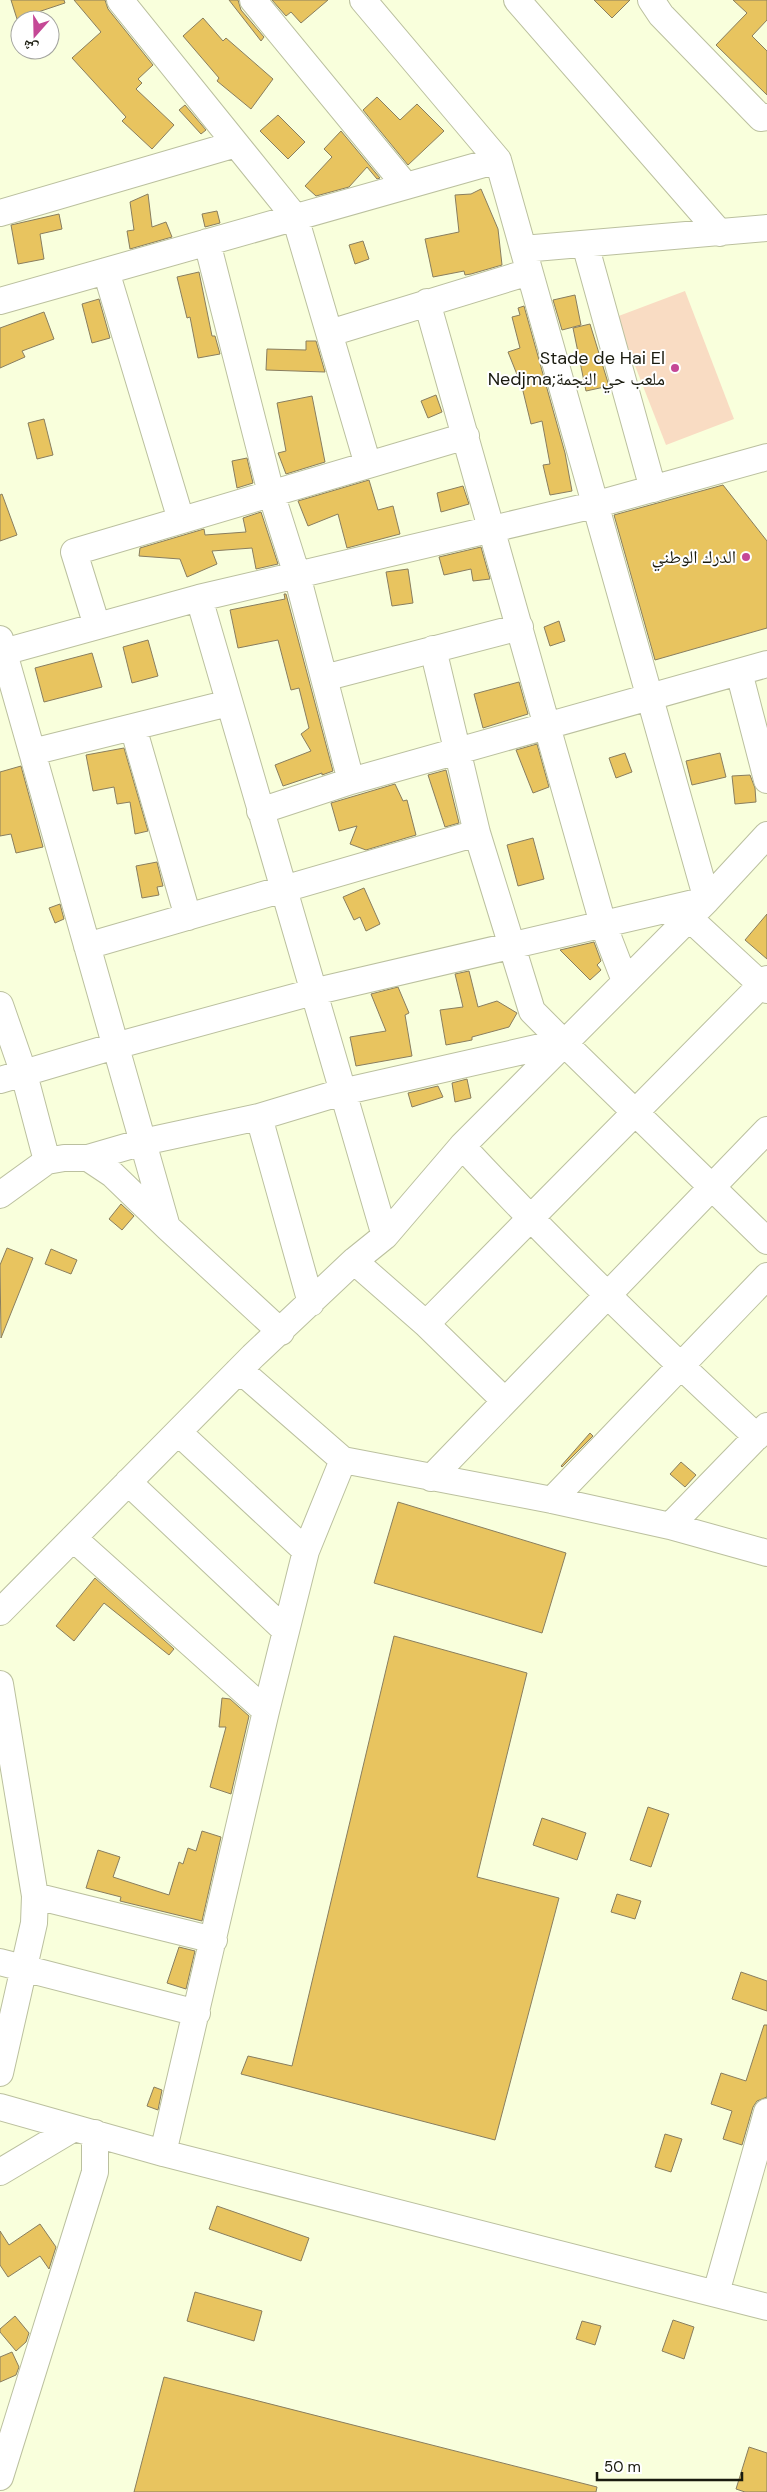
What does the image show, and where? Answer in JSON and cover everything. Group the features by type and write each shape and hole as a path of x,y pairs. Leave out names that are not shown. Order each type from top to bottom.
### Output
{"street":[{"path":"120,0 295,217 368,465"},
{"path":"253,0 406,186"},
{"path":"363,0 498,160 707,900"},
{"path":"517,0 720,233"},
{"path":"663,5 765,115"},
{"path":"0,213 236,144"},
{"path":"0,301 498,160"},
{"path":"330,333 427,302 526,260 585,244 767,228"},
{"path":"207,242 271,493 297,575 351,781"},
{"path":"585,244 653,489"},
{"path":"106,271 181,520"},
{"path":"427,302 603,924 624,981"},
{"path":"97,626 74,552 466,436"},
{"path":"167,1227 1,648 97,626 199,598 594,505 767,457"},
{"path":"199,598 385,1236"},
{"path":"324,678 520,627"},
{"path":"433,650 477,833 532,1011 767,1241"},
{"path":"260,811 351,781 767,664"},
{"path":"739,672 767,780"},
{"path":"32,752 229,703"},
{"path":"132,726 188,917"},
{"path":"87,946 477,833"},
{"path":"0,1612 238,1372 354,1261 385,1236 462,1146 563,1042 707,900 767,835"},
{"path":"12,1077 115,1046 313,992 707,900"},
{"path":"426,1324 635,1112 765,985 688,917"},
{"path":"0,1005 12,1077 47,1161"},
{"path":"0,1195 47,1161 64,1158 88,1158 143,1142 259,1117 342,1092 563,1042"},
{"path":"259,1117 311,1303"},
{"path":"431,1478 767,1130"},
{"path":"462,1146 530,1219 607,1296 681,1366 762,1432 670,1526"},
{"path":"88,1158 112,1174 281,1332"},
{"path":"354,1261 426,1324 505,1401"},
{"path":"552,1500 767,1276"},
{"path":"238,1372 249,1378 343,1460 552,1500 670,1526 767,1553"},
{"path":"178,1432 306,1551"},
{"path":"163,2152 266,1712 306,1551 343,1460"},
{"path":"128,1482 286,1632"},
{"path":"73,1538 266,1712"},
{"path":"0,1684 35,1896 34,1923 0,2073"},
{"path":"35,1896 214,1940"},
{"path":"0,1962 197,2013"},
{"path":"0,2107 163,2152 767,2307"},
{"path":"716,2294 767,2112"},
{"path":"0,2172 85,2131"},
{"path":"0,2476 95,2172 85,2131"}],"shaded area":[{"name":"Stade de Hai El Nedjma;ملعب حي النجمة","path":"685,291 734,419 666,445 616,317"}],"building":[{"path":"11,0 64,0 65,3 44,10 14,10"},
{"path":"74,0 105,0 108,9 153,65 138,79 142,83 136,89 174,125 152,149 122,121 126,117 72,58 101,32"},
{"path":"229,0 238,0 241,10 264,37 261,41"},
{"path":"272,0 328,0 301,23 291,12 286,16"},
{"path":"594,0 630,0 612,18"},
{"path":"733,0 767,0 767,20 752,36 767,51 767,95 716,45 747,13"},
{"path":"203,18 223,41 226,38 273,79 251,109 217,81 219,78 183,36"},
{"path":"377,97 400,120 417,104 444,131 408,165 363,110"},
{"path":"185,105 206,130 201,134 179,110"},
{"path":"278,115 305,142 288,159 260,131"},
{"path":"341,131 380,178 377,179 367,167 349,187 316,196 305,186 332,157 324,149"},
{"path":"481,189 498,229 502,265 471,274 465,275 464,271 433,277 425,239 459,232 455,195 471,194"},
{"path":"148,194 152,227 166,222 172,237 130,249 127,231 134,230 130,202"},
{"path":"217,211 220,223 205,227 202,214"},
{"path":"59,214 62,229 40,234 44,259 18,264 11,225"},
{"path":"363,241 369,259 355,264 349,245"},
{"path":"199,272 212,336 215,336 220,354 198,358 190,317 187,318 177,277"},
{"path":"575,295 581,325 562,330 553,300"},
{"path":"99,299 110,338 92,343 82,304"},
{"path":"524,306 565,453 572,491 550,495 543,465 550,464 542,421 531,424 522,387 508,352 520,348 512,317 520,315 518,308"},
{"path":"44,312 54,339 22,351 25,357 0,368 0,328"},
{"path":"590,324 609,386 586,391 573,328"},
{"path":"306,341 316,341 325,372 266,370 267,349 306,350"},
{"path":"436,395 442,412 428,418 421,401"},
{"path":"312,396 325,462 286,474 278,453 286,451 277,403"},
{"path":"44,419 53,455 37,459 28,423"},
{"path":"247,458 253,483 237,488 232,461"},
{"path":"369,480 378,510 393,506 400,534 347,548 338,514 308,526 298,501"},
{"path":"723,485 767,541 767,628 655,660 614,515"},
{"path":"463,486 469,504 441,512 437,493"},
{"path":"2,494 17,535 0,541 0,495"},
{"path":"261,512 278,564 256,569 252,548 212,551 217,564 187,577 180,559 139,556 140,548 204,529 205,535 246,532 243,518"},
{"path":"481,547 490,579 473,581 471,569 444,575 439,557"},
{"path":"408,569 413,603 392,606 386,572"},
{"path":"284,594 286,594 333,771 283,786 275,765 311,751 301,734 309,728 299,688 291,690 278,640 238,648 230,610 285,599"},
{"path":"559,621 565,641 550,646 544,627"},
{"path":"148,640 158,676 132,683 123,647"},
{"path":"92,653 102,687 44,702 35,668"},
{"path":"519,682 528,714 483,728 474,694"},
{"path":"537,744 549,787 533,793 516,750"},
{"path":"124,748 148,831 135,834 130,802 117,804 114,787 93,791 86,755"},
{"path":"625,753 632,772 616,778 609,758"},
{"path":"720,753 726,777 692,785 686,761"},
{"path":"21,766 43,847 16,853 11,834 0,836 0,772"},
{"path":"446,770 459,823 445,827 428,775"},
{"path":"750,775 755,788 756,802 735,804 732,776"},
{"path":"395,784 403,801 407,800 416,835 366,850 350,844 357,826 339,831 331,803"},
{"path":"533,838 544,879 518,886 507,845"},
{"path":"157,862 163,886 157,887 159,895 142,898 136,866"},
{"path":"364,888 380,924 366,931 360,917 354,920 343,897"},
{"path":"60,904 64,919 55,923 49,908"},
{"path":"767,914 767,959 745,940"},
{"path":"594,942 601,961 597,965 601,970 590,980 560,950"},
{"path":"469,971 478,1007 497,1001 517,1013 509,1027 472,1037 472,1040 446,1045 440,1010 463,1007 455,974"},
{"path":"398,987 409,1013 405,1015 412,1056 356,1066 350,1037 386,1031 371,994"},
{"path":"467,1079 471,1098 455,1102 452,1083"},
{"path":"438,1086 443,1097 412,1107 408,1093"},
{"path":"121,1204 134,1216 122,1230 109,1219"},
{"path":"7,1248 33,1258 1,1338 0,1265"},
{"path":"51,1249 77,1260 71,1274 45,1264"},
{"path":"590,1433 593,1436 562,1467 561,1466"},
{"path":"681,1462 696,1475 685,1487 670,1474"},
{"path":"398,1502 566,1553 542,1633 374,1583"},
{"path":"95,1578 174,1649 169,1655 104,1603 74,1641 56,1626"},
{"path":"394,1636 527,1673 477,1877 559,1898 495,2140 241,2074 248,2056 292,2066"},
{"path":"222,1698 230,1699 249,1716 231,1794 210,1787 226,1727 219,1727"},
{"path":"648,1807 669,1814 651,1867 630,1860"},
{"path":"542,1818 586,1833 577,1860 533,1845"},
{"path":"202,1831 221,1837 202,1921 120,1901 121,1897 86,1888 98,1850 120,1857 113,1877 169,1895 179,1862 183,1864 188,1848 196,1851"},
{"path":"617,1894 641,1901 635,1919 611,1912"},
{"path":"179,1947 195,1951 186,1989 167,1983"},
{"path":"741,1972 767,1981 767,2011 732,1999"},
{"path":"764,2025 767,2025 767,2097 757,2101 753,2107 742,2145 723,2139 732,2111 711,2104 721,2073 746,2081"},
{"path":"154,2087 162,2090 158,2110 147,2106"},
{"path":"665,2134 682,2139 671,2172 655,2167"},
{"path":"217,2206 309,2238 301,2261 209,2229"},
{"path":"40,2224 56,2247 49,2269 40,2256 8,2277 0,2265 0,2231 9,2245"},
{"path":"195,2292 262,2311 254,2341 187,2321"},
{"path":"15,2316 29,2333 26,2342 16,2351 0,2332 0,2329"},
{"path":"673,2320 694,2327 684,2359 662,2351"},
{"path":"582,2321 601,2326 595,2345 576,2339"},
{"path":"12,2352 19,2367 16,2375 0,2382 0,2357"},
{"path":"164,2377 597,2487 596,2492 134,2492"},
{"path":"749,2447 767,2453 767,2492 745,2492 736,2489"}],"place":[{"name":"Stade de Hai El Nedjma;ملعب حي النجمة","path":"675,368"},
{"name":"الدرك الوطني","path":"746,557"}]}
